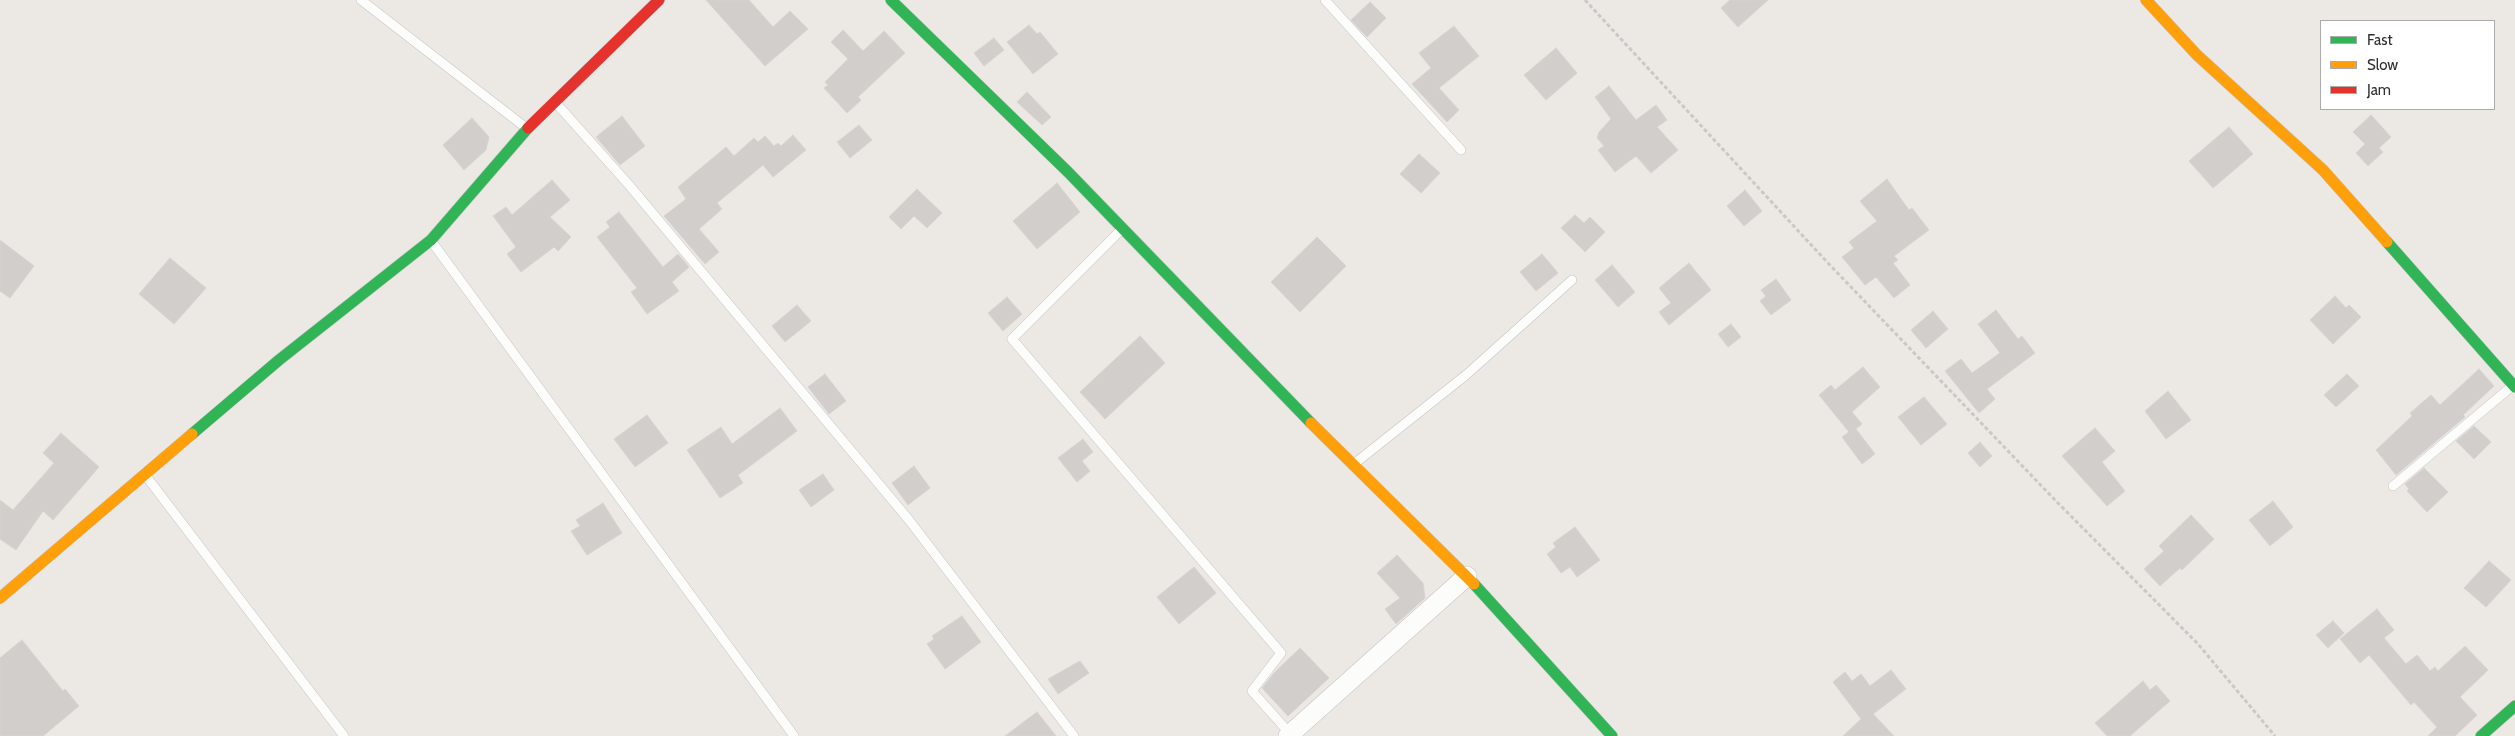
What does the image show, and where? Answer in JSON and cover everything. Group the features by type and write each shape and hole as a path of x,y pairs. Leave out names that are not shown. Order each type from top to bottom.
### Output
{"street":[{"path":"0,598 279,360 430,240 527,129 556,103 659,0"},
{"path":"891,0 1068,172 1121,230 1352,466 1467,576 1612,736"},
{"path":"2146,0 2198,56 2323,170 2514,386"},
{"path":"1290,735 1467,576"},
{"path":"2481,736 2515,706"}],"lane":[{"path":"361,0 527,129"},
{"path":"1325,0 1461,150"},
{"path":"556,103 629,185 909,520 1074,736"},
{"path":"1121,230 1012,339 1281,653 1252,691 1290,735"},
{"path":"430,240 794,736"},
{"path":"1352,466 1466,374 1572,280"},
{"path":"2393,486 2514,386"},
{"path":"145,474 344,736"}],"path":[{"path":"1585,0 1834,269 2054,499 2198,644 2276,736"}],"building":[{"path":"706,0 749,0 773,27 790,11 808,29 765,66"},
{"path":"1730,0 1768,0 1738,27 1721,8"},
{"path":"1370,2 1386,18 1367,37 1351,20"},
{"path":"1029,25 1037,34 1040,32 1058,54 1033,74 1007,42"},
{"path":"1454,26 1479,56 1439,88 1459,110 1447,122 1412,84 1431,68 1419,53"},
{"path":"843,30 863,51 884,31 905,53 858,97 861,100 847,113 824,88 828,85 825,82 848,59 831,42"},
{"path":"994,38 1004,50 984,66 974,53"},
{"path":"1556,48 1577,73 1546,100 1524,75"},
{"path":"1609,86 1636,120 1656,105 1667,120 1657,127 1678,150 1651,173 1636,156 1615,172 1598,150 1604,146 1597,138 1599,132 1611,119 1595,97"},
{"path":"1027,92 1051,117 1042,125 1017,102"},
{"path":"2371,115 2391,137 2379,148 2383,152 2368,166 2356,153 2365,144 2353,132"},
{"path":"622,116 645,146 620,165 596,137"},
{"path":"472,118 489,137 486,150 464,170 443,145"},
{"path":"859,125 872,140 850,158 837,142"},
{"path":"2229,127 2253,154 2213,188 2189,161"},
{"path":"793,135 806,150 773,177 763,165 717,203 722,209 699,229 719,252 705,264 664,216 686,199 678,187 726,147 734,156 754,138 758,142 765,136 774,146 778,143 781,146"},
{"path":"1419,154 1440,173 1421,193 1400,174"},
{"path":"1887,179 1909,210 1912,208 1929,230 1894,256 1898,260 1893,263 1910,285 1894,298 1876,277 1865,285 1842,257 1854,248 1849,242 1877,221 1860,201"},
{"path":"552,180 570,200 550,217 571,237 558,251 554,247 521,272 507,254 516,247 493,216 506,207 512,215"},
{"path":"1057,183 1080,212 1037,249 1013,221"},
{"path":"917,189 942,213 927,228 914,216 901,229 889,217"},
{"path":"1745,190 1762,211 1744,226 1727,206"},
{"path":"619,212 663,267 678,254 689,267 672,282 679,291 647,314 631,292 637,288 597,237 610,227 606,222"},
{"path":"1575,215 1584,223 1590,217 1605,232 1585,252 1561,228"},
{"path":"1317,237 1346,266 1300,312 1271,282"},
{"path":"0,240 34,266 10,298 0,291"},
{"path":"1542,254 1558,273 1536,291 1520,272"},
{"path":"170,258 206,288 174,324 139,294"},
{"path":"1689,263 1711,290 1669,325 1659,312 1671,303 1659,288"},
{"path":"1612,265 1635,292 1618,307 1595,280"},
{"path":"1776,279 1791,300 1771,315 1760,301 1766,296 1761,290"},
{"path":"2335,296 2346,308 2349,305 2361,317 2333,344 2310,320"},
{"path":"1007,297 1022,314 1003,331 988,313"},
{"path":"797,305 811,321 785,342 772,326"},
{"path":"1996,310 2018,339 2022,336 2035,353 1987,389 1995,399 1979,413 1945,371 1961,359 1972,373 2000,353 1978,324"},
{"path":"1933,311 1948,329 1926,348 1911,330"},
{"path":"1731,324 1741,337 1728,347 1718,334"},
{"path":"1140,336 1165,363 1105,419 1080,392"},
{"path":"1863,367 1880,387 1852,412 1862,424 1856,429 1875,454 1862,464 1842,437 1849,432 1819,395 1831,385 1835,390"},
{"path":"2479,369 2494,386 2463,415 2465,417 2396,475 2376,450 2412,416 2410,413 2431,395 2440,405"},
{"path":"825,374 846,401 829,414 808,387"},
{"path":"2347,374 2359,386 2336,407 2324,395"},
{"path":"2168,391 2191,420 2166,439 2145,411"},
{"path":"1924,397 1947,424 1921,445 1898,417"},
{"path":"780,408 797,431 738,475 743,483 720,498 687,450 721,427 732,444"},
{"path":"647,415 668,443 635,467 614,439"},
{"path":"2474,426 2491,442 2474,459 2456,441"},
{"path":"2095,428 2115,451 2102,462 2125,491 2107,506 2062,456"},
{"path":"61,433 99,467 53,520 43,511 16,550 0,539 0,500 13,510 54,463 43,453"},
{"path":"1083,439 1093,452 1082,461 1090,471 1077,482 1058,458"},
{"path":"1980,442 1992,456 1980,467 1968,453"},
{"path":"914,466 930,488 908,505 892,483"},
{"path":"2424,468 2448,492 2427,512 2407,491 2409,489 2405,484"},
{"path":"823,474 834,490 811,507 799,490"},
{"path":"2273,501 2293,527 2270,546 2249,520"},
{"path":"603,503 622,533 587,555 571,531 580,526 576,520"},
{"path":"2191,515 2214,539 2182,570 2180,568 2160,586 2144,569 2164,551 2159,546"},
{"path":"1575,527 1600,560 1577,577 1570,567 1561,573 1547,554 1556,547 1553,543"},
{"path":"1397,555 1423,583 1425,598 1396,624 1385,609 1400,598 1377,573"},
{"path":"2489,561 2511,580 2486,607 2464,588"},
{"path":"1194,567 1216,593 1179,624 1157,597"},
{"path":"2377,609 2394,630 2384,638 2406,664 2417,655 2430,671 2435,667 2438,671 2465,646 2488,670 2460,697 2477,715 2455,736 2428,736 2437,727 2414,702 2411,705 2369,655 2360,663 2340,639"},
{"path":"962,616 981,642 945,669 927,644 934,639 932,636"},
{"path":"2333,621 2344,633 2328,648 2316,635"},
{"path":"22,640 63,691 65,689 79,706 43,736 0,736 0,658"},
{"path":"1300,648 1329,678 1288,716 1262,688 1274,673"},
{"path":"1080,661 1089,673 1058,694 1048,679"},
{"path":"1891,670 1906,689 1873,714 1894,736 1843,736 1861,719 1833,682 1845,672 1852,681 1861,674 1870,686"},
{"path":"2143,681 2150,690 2156,685 2170,701 2130,736 2107,736 2095,723"},
{"path":"1037,712 1056,736 1005,736"}],"traffic: fast":[{"path":"891,0 1068,172 1311,423"},
{"path":"192,434 279,360 431,240 528,128"},
{"path":"2387,242 2515,387"},
{"path":"1474,584 1612,736"},
{"path":"2481,736 2515,706"}],"traffic: slow":[{"path":"2146,0 2197,55 2323,170 2387,242"},
{"path":"1311,423 1474,584"},
{"path":"0,598 192,434"}],"traffic: jam":[{"path":"528,128 659,0"}]}
